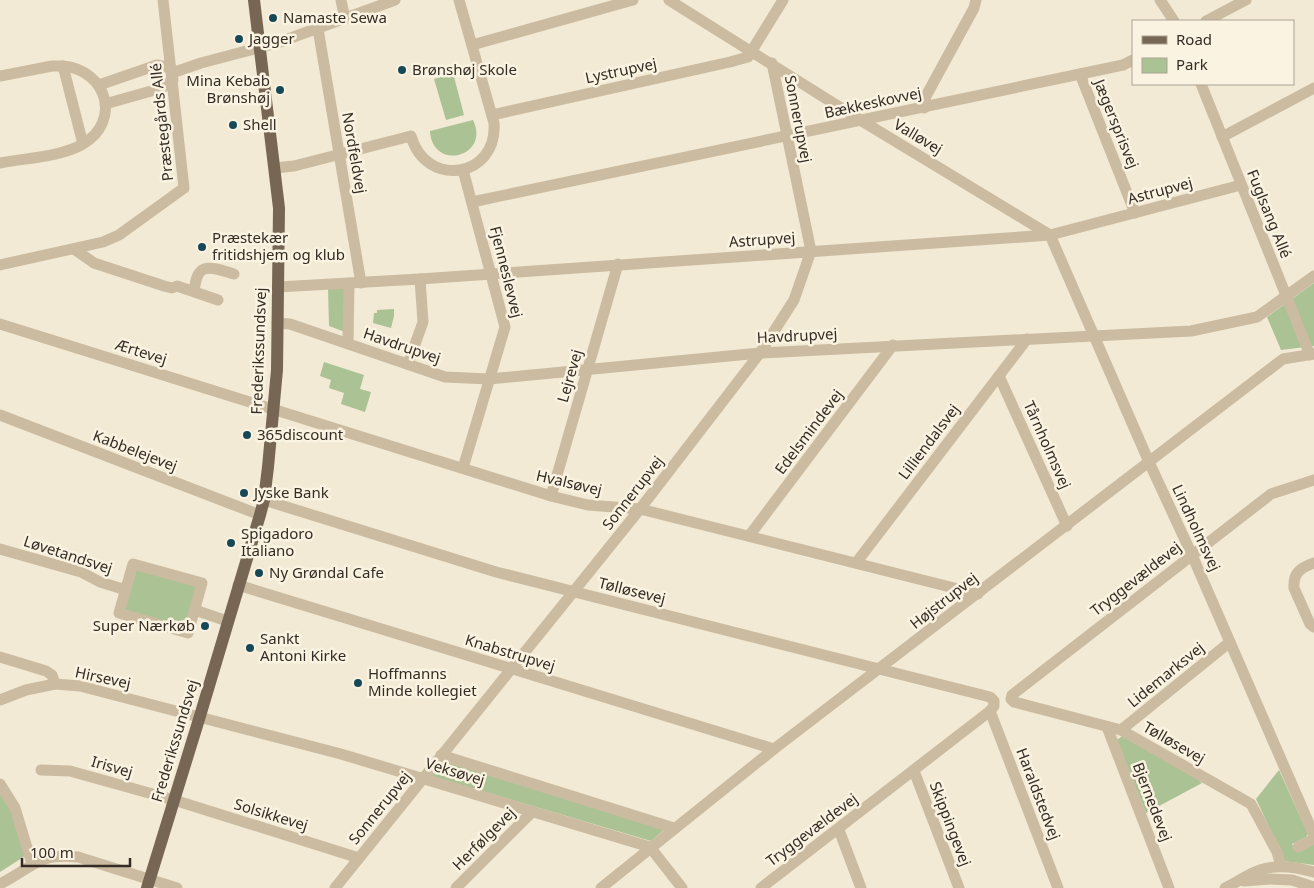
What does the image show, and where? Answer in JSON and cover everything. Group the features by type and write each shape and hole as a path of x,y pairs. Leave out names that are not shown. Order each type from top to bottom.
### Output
{"main road":[{"name":"Frederikssundsvej","path":"148,884 264,500 277,370 279,208 255,3"}],"street":[{"name":"Præstegårds Allé","path":"0,265 102,242 118,234 184,188 163,0"},
{"path":"341,0 345,18"},
{"path":"105,104 162,88 172,74 318,29 394,0"},
{"path":"275,168 294,166 412,136 421,156 433,166 448,171 463,170 483,158 492,145 495,130 459,0"},
{"path":"472,45 633,0"},
{"name":"Valløvej","path":"669,0 1050,235"},
{"path":"752,51 783,0"},
{"path":"924,108 926,96 974,8 976,0"},
{"path":"1160,0 1173,20"},
{"path":"1208,20 1246,0"},
{"name":"Nordfeldvej","path":"318,29 361,282"},
{"name":"Lystrupvej","path":"492,115 730,62 748,57 752,51"},
{"name":"Bækkeskovvej","path":"472,202 924,108 1123,65 1132,60"},
{"name":"Sonnerupvej","path":"335,888 640,510 760,353 794,300 810,251 772,63"},
{"path":"0,76 52,66 74,67 84,70 99,85 105,104 100,128 93,137 83,144 66,151 0,163"},
{"path":"63,66 83,144"},
{"path":"99,85 157,66 172,74"},
{"name":"Jægersprisvej","path":"1080,74 1135,213"},
{"name":"Fuglsang Allé","path":"1201,85 1286,296 1312,354"},
{"path":"1222,137 1314,88"},
{"name":"Fjenneslevvej","path":"463,170 505,327 463,468"},
{"name":"Astrupvej","path":"278,287 420,279 1050,235 1242,185"},
{"name":"Lindholmsvej","path":"1050,235 1314,835"},
{"path":"74,249 94,263 164,286 172,288 177,286 218,300"},
{"name":"Lejrevej","path":"551,496 618,264"},
{"path":"194,291 199,272 202,270 212,269 234,274"},
{"name":"Havdrupvej","path":"278,323 290,324 445,376 464,379 489,379 587,368 760,353 1191,331 1257,317 1314,276"},
{"path":"408,364 423,322 420,279"},
{"path":"348,344 349,283"},
{"name":"Ærtevej","path":"0,324 274,409"},
{"name":"Lilliendalsvej","path":"856,563 1027,339"},
{"name":"Edelsmindevej","path":"749,536 894,345"},
{"name":"Højstrupvej","path":"601,888 774,749 881,669 1283,359 1312,354"},
{"name":"Tårnholmsvej","path":"999,376 1067,526"},
{"name":"Hvalsøvej","path":"274,409 551,496 588,505 640,510 978,594"},
{"name":"Kabbelejevej","path":"0,415 260,515"},
{"name":"Tryggevældevej","path":"1011,699 1012,694 1271,494 1314,480"},
{"name":"Tølløsevej","path":"264,500 496,572 990,697 992,706"},
{"name":"Løvetandsvej","path":"0,549 81,572 100,582 126,590"},
{"path":"1314,563 1300,569 1294,577 1294,588 1310,624 1314,627"},
{"name":"Løvetandsvej","path":"134,564 202,583 188,633 120,613 126,590 134,564"},
{"name":"Knabstrupvej","path":"238,585 774,749"},
{"path":"195,610 227,620"},
{"name":"Lidemarksvej","path":"1121,730 1230,642"},
{"path":"0,657 46,670 52,675 55,684"},
{"name":"Hirsevej","path":"0,700 26,690 55,684 80,686 200,716"},
{"name":"Tølløsevej","path":"1011,699 1014,702 1121,730 1251,804 1276,852 1281,866"},
{"name":"Tryggevældevej","path":"762,888 914,771 992,706"},
{"name":"Haraldstedvej","path":"992,706 1058,888"},
{"name":"Veksøvej","path":"200,716 423,778 650,847"},
{"name":"Bjernedevej","path":"1108,726 1169,888"},
{"name":"Veksøvej","path":"441,755 674,828"},
{"name":"Irisvej","path":"40,770 70,771 174,800"},
{"name":"Skippingevej","path":"914,771 959,888"},
{"path":"0,784 15,808 32,864"},
{"name":"Solsikkevej","path":"174,800 359,858"},
{"name":"Herfølgevej","path":"456,888 533,811"},
{"path":"839,830 861,888"},
{"path":"1298,847 1314,839"},
{"path":"650,847 682,888"},
{"path":"0,884 32,864 54,856 78,857 148,884 176,888"},
{"path":"1225,888 1259,870 1281,866 1303,868 1314,872"},
{"path":"1240,881 1270,879 1314,887"}],"green space":[{"path":"453,73 464,115 446,120 434,79"},
{"path":"473,120 476,133 474,143 468,151 459,155 449,155 440,152 433,144 430,131"},
{"path":"1314,283 1314,346 1281,350 1267,317"},
{"path":"328,288 346,288 345,332 329,326"},
{"path":"394,309 391,328 373,323 374,313 377,313 377,310"},
{"path":"324,362 364,375 360,389 371,392 365,412 341,404 344,393 329,388 331,380 320,376"},
{"path":"136,569 198,584 184,630 123,611"},
{"path":"1122,736 1202,783 1146,813 1117,740"},
{"path":"442,761 665,829 651,841 431,776"},
{"path":"1279,770 1308,834 1292,844 1296,851 1314,842 1314,865 1283,861 1281,852 1256,799"},
{"path":"0,791 12,811 25,856 0,872"}],"place":[{"name":"Namaste Sewa","path":"273,18"},
{"name":"Jagger","path":"239,39"},
{"name":"Brønshøj Skole","path":"402,70"},
{"name":"Mina Kebab Brønshøj","path":"280,90"},
{"name":"Shell","path":"233,125"},
{"name":"Præstekær fritidshjem og klub","path":"202,247"},
{"name":"365discount","path":"247,435"},
{"name":"Jyske Bank","path":"244,493"},
{"name":"Spigadoro Italiano","path":"231,543"},
{"name":"Ny Grøndal Cafe","path":"259,573"},
{"name":"Super Nærkøb","path":"205,626"},
{"name":"Sankt Antoni Kirke","path":"250,648"},
{"name":"Hoffmanns Minde kollegiet","path":"358,683"}]}
